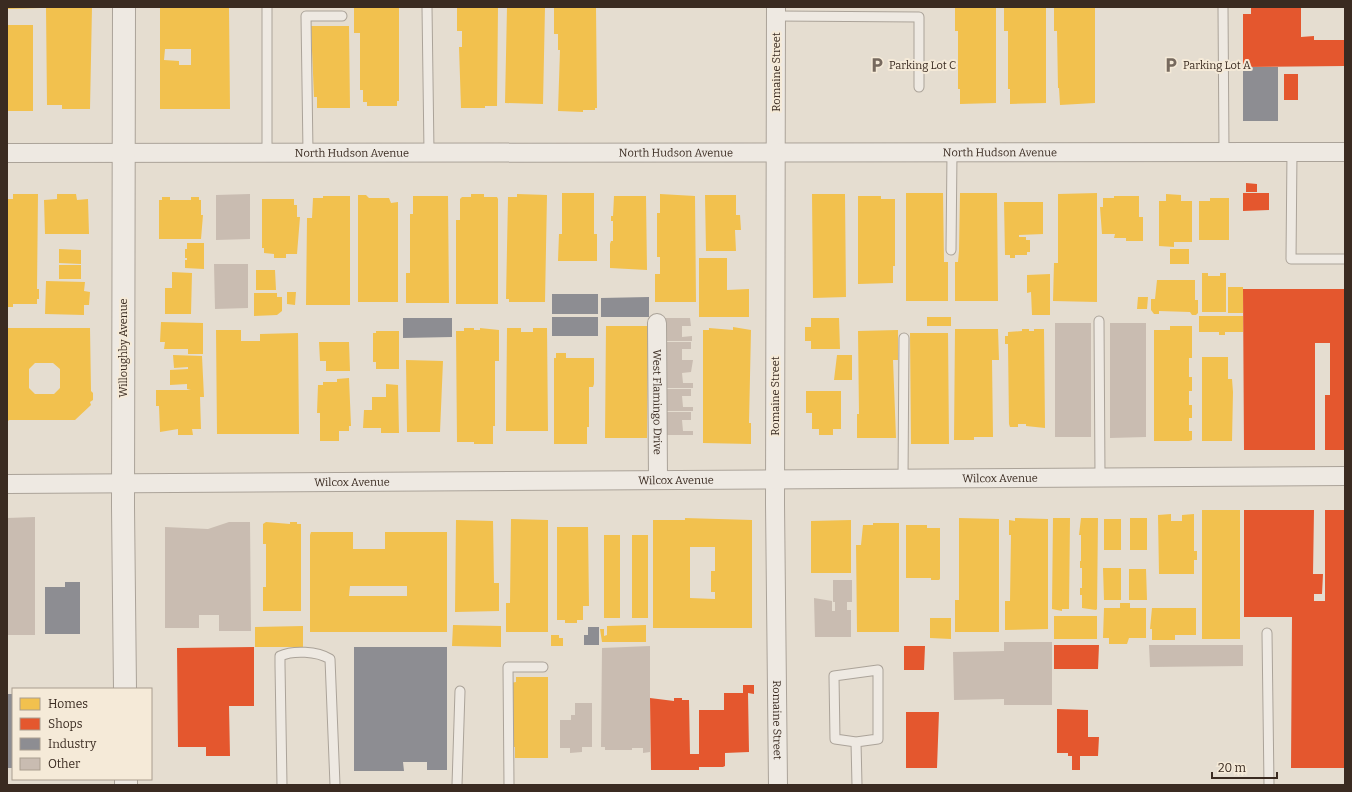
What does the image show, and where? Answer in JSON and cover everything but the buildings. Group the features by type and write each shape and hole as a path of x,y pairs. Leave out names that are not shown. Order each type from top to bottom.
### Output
{"street":[{"name":"Willoughby Avenue","path":"124,7 123,483 125,688"},
{"name":"Romaine Street","path":"776,12 775,480 778,785"},
{"name":"North Hudson Avenue","path":"7,153 428,152 776,154 1345,152"},
{"name":"West Flamingo Drive","path":"657,323 658,480"},
{"name":"Wilcox Avenue","path":"7,484 775,480 1100,476 1345,476"}],"lane":[{"path":"266,7 267,152"},
{"path":"427,7 428,152"},
{"path":"1223,7 1224,152"},
{"path":"776,12 919,17 919,87"},
{"path":"308,152 306,16 342,16"},
{"path":"1292,152 1290,259 1345,259"},
{"path":"951,250 952,153"},
{"path":"1099,321 1100,476"},
{"path":"902,479 904,338"},
{"path":"1268,633 1269,785"},
{"path":"282,785 280,656 288,653 323,654 330,658 335,785"},
{"path":"508,785 508,667 543,667"},
{"path":"878,670 878,739 856,742 835,739 834,676 878,670"},
{"path":"458,785 460,691"},
{"path":"856,742 857,785"}],"place":[{"name":"Parking Lot C","path":"877,65"},
{"name":"Parking Lot A","path":"1171,65"}]}
